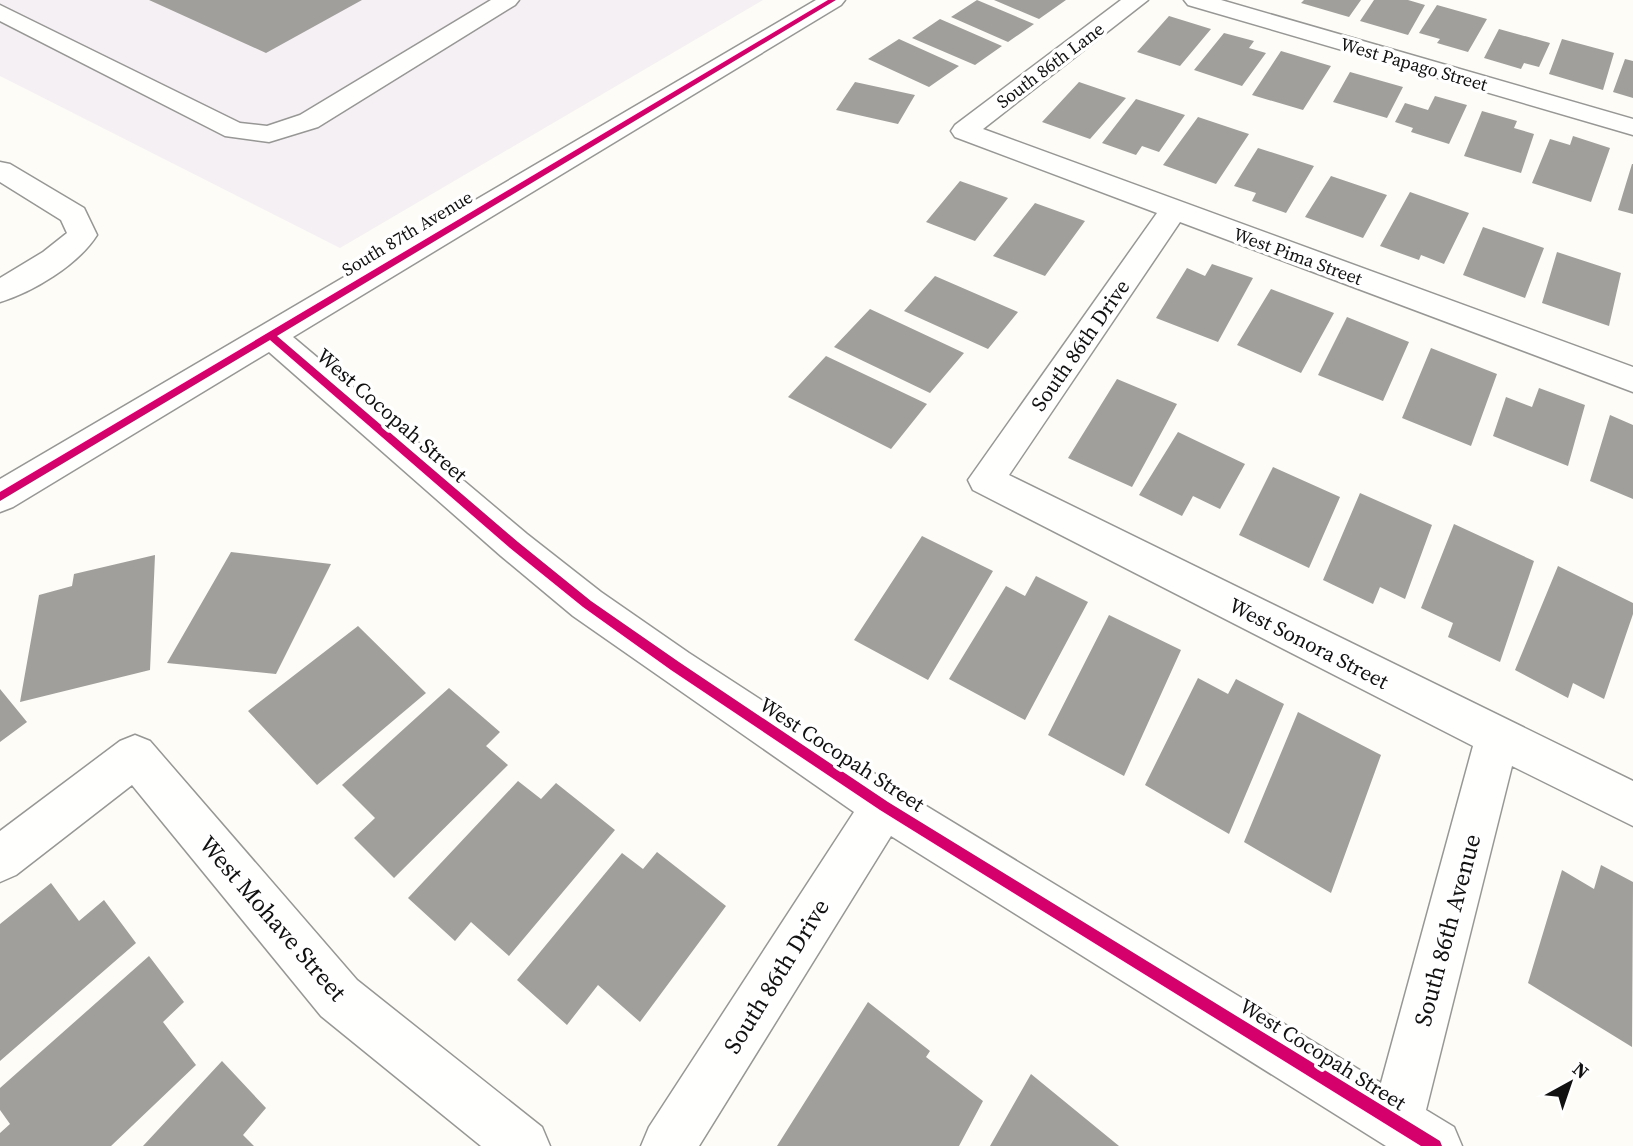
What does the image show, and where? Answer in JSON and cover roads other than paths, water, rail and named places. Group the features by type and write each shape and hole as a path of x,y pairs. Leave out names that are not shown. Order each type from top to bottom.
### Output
{"street":[{"path":"0,12 234,130 269,134 309,121 507,0"},
{"name":"South 87th Avenue","path":"0,497 833,0"},
{"name":"South 86th Lane","path":"964,131 1136,0"},
{"name":"West Papago Street","path":"1195,0 1633,127"},
{"name":"West Pima Street","path":"964,131 1633,380"},
{"path":"0,170 54,200 74,215 82,234 64,253 0,291"},
{"name":"South 86th Drive","path":"986,480 1174,210"},
{"name":"West Cocopah Street","path":"271,335 587,604 773,734 884,806 1416,1134"},
{"name":"West Sonora Street","path":"986,480 1633,804"},
{"name":"South 86th Avenue","path":"1416,1134 1497,738"},
{"name":"West Mohave Street","path":"0,859 135,756 339,998 523,1146"},
{"name":"South 86th Drive","path":"668,1146 884,806"}]}
